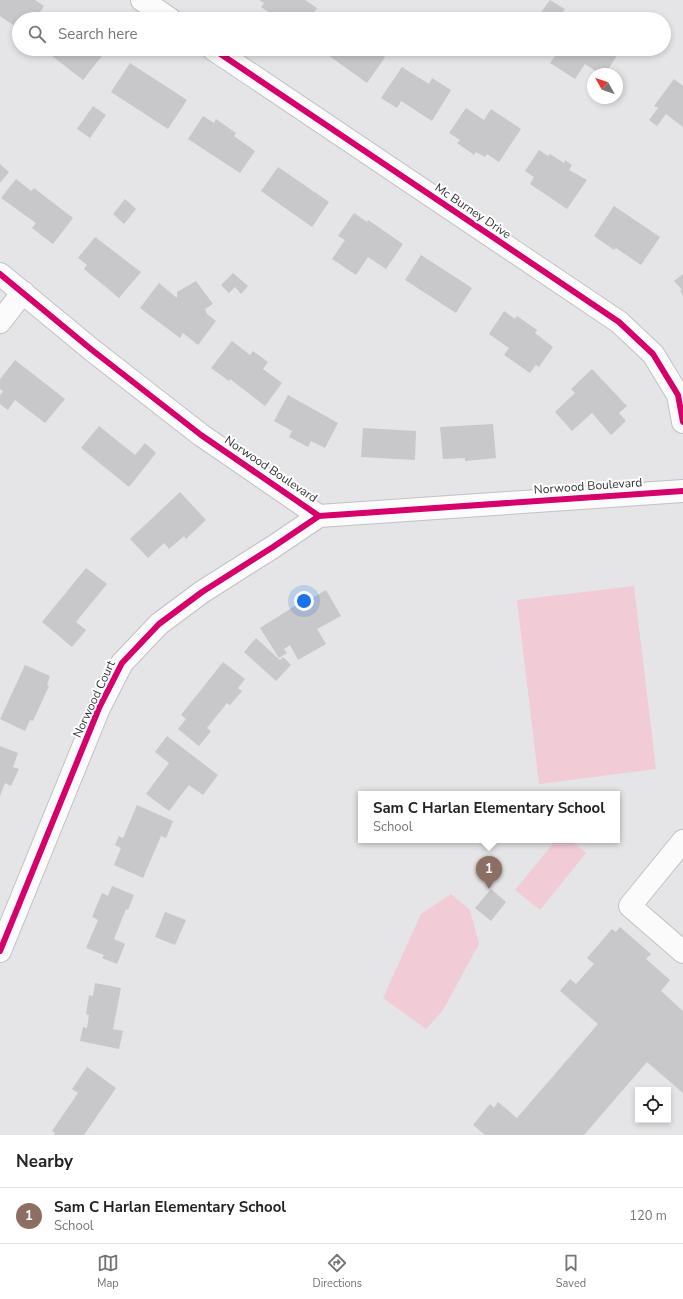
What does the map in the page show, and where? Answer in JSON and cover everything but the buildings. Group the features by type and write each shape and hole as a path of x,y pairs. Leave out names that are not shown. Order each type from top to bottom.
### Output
{"street":[{"path":"142,0 160,12"},
{"name":"Mc Burney Drive","path":"223,56 619,322 653,354 678,395 683,422"},
{"name":"Norwood Boulevard","path":"0,274 92,350 201,435 319,516 683,491"},
{"path":"0,322 23,292"},
{"name":"Norwood Court","path":"0,951 99,708 122,663 159,624 202,592 319,516"},
{"path":"683,841 630,906 683,952"}],"shaded area":[{"path":"634,586 656,769 539,784 517,600"},
{"path":"554,843 574,843 586,853 540,910 515,890"},
{"path":"451,894 470,910 479,944 443,1010 426,1029 383,998 421,914"}],"cycle path":[{"path":"223,56 619,322 653,354 678,395 683,422"},
{"path":"0,274 92,350 201,435 319,516 683,491"},
{"path":"0,951 99,708 122,663 159,624 202,592 319,516"}],"place":[{"name":"Sam C Harlan Elementary School","path":"489,889"}]}
